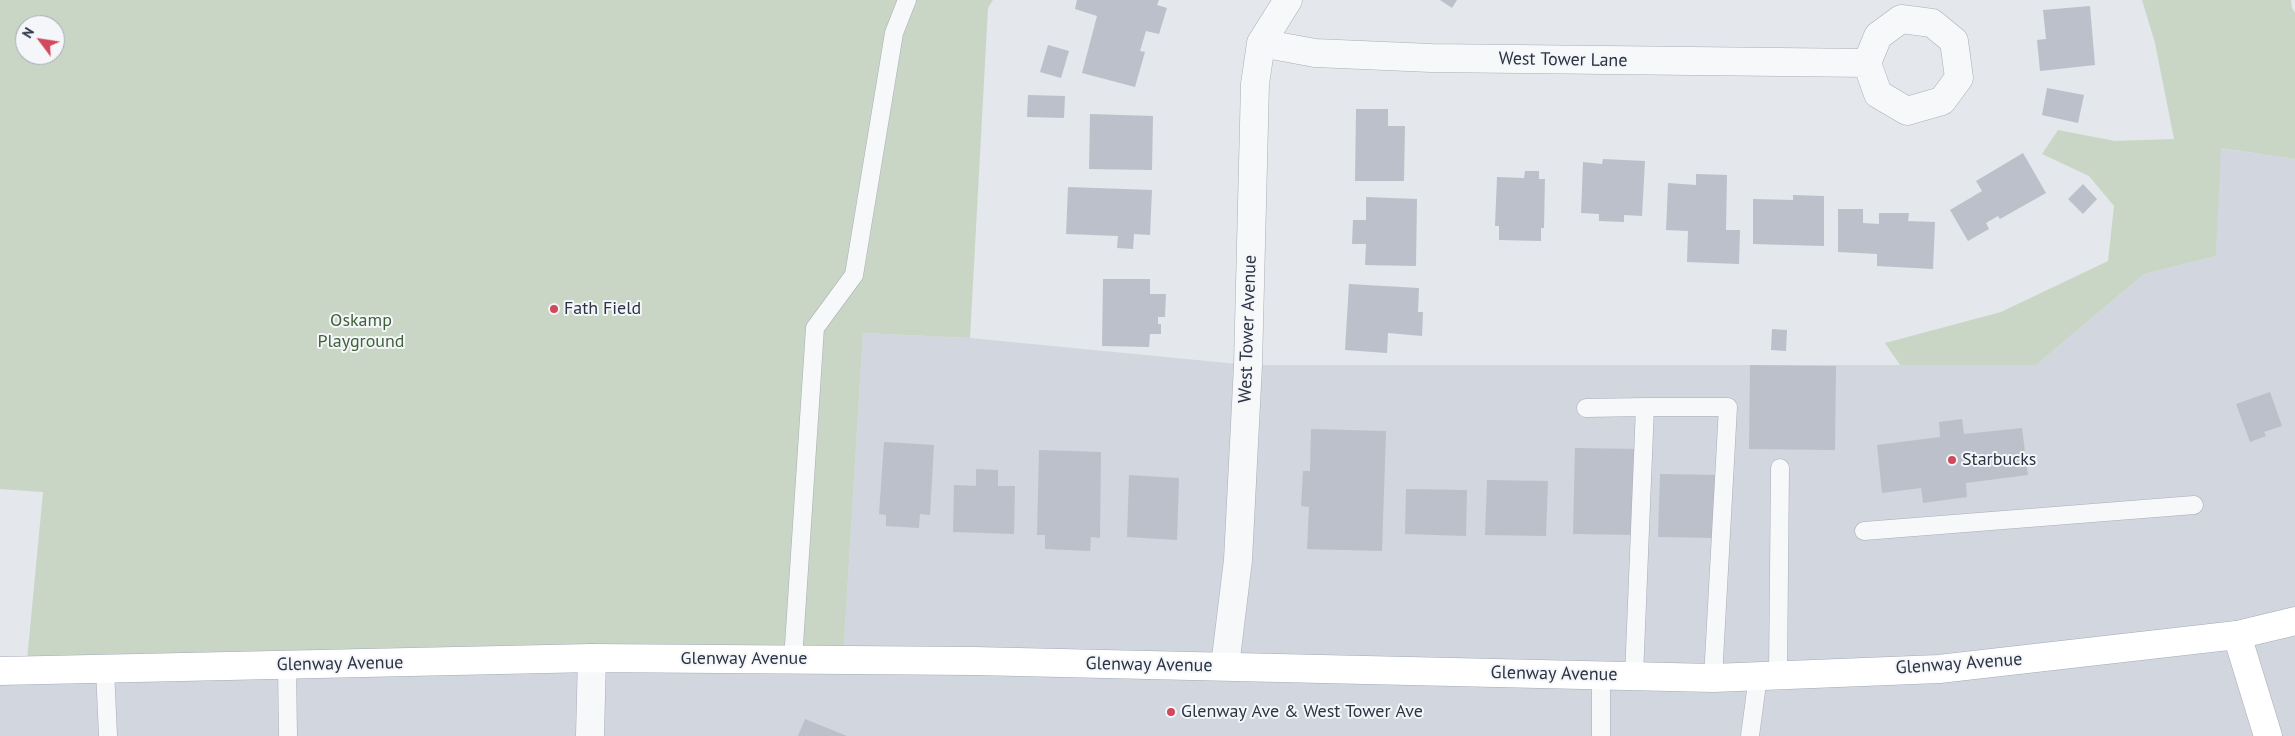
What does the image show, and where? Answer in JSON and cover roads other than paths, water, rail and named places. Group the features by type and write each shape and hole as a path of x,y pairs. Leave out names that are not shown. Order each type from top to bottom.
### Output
{"main road":[{"name":"Glenway Avenue","path":"0,671 592,658 1226,666 1713,678 1939,669 2237,635 2295,621"},
{"path":"2237,635 2268,736"}],"street":[{"name":"West Tower Avenue","path":"1226,666 1238,550 1248,365 1255,84 1260,43 1288,0"},
{"name":"West Tower Lane","path":"1260,43 1315,53 1431,58 1867,63"},
{"path":"590,736 592,658"}],"lane":[{"path":"793,660 815,328 854,275 894,32 907,0"},
{"path":"1634,676 1644,407"},
{"path":"1586,408 1728,407 1713,678"},
{"path":"1750,736 1768,676 1780,468"},
{"path":"1864,532 2194,505"},
{"path":"288,665 288,736"},
{"path":"105,669 108,736"},
{"path":"1601,675 1601,736"}],"place":[{"name":"Fath Field","path":"554,309"},
{"name":"Starbucks","path":"1952,460"},
{"name":"Glenway Ave & West Tower Ave","path":"1171,712"}],"park label":[{"name":"Oskamp Playground","path":"361,331"}]}
